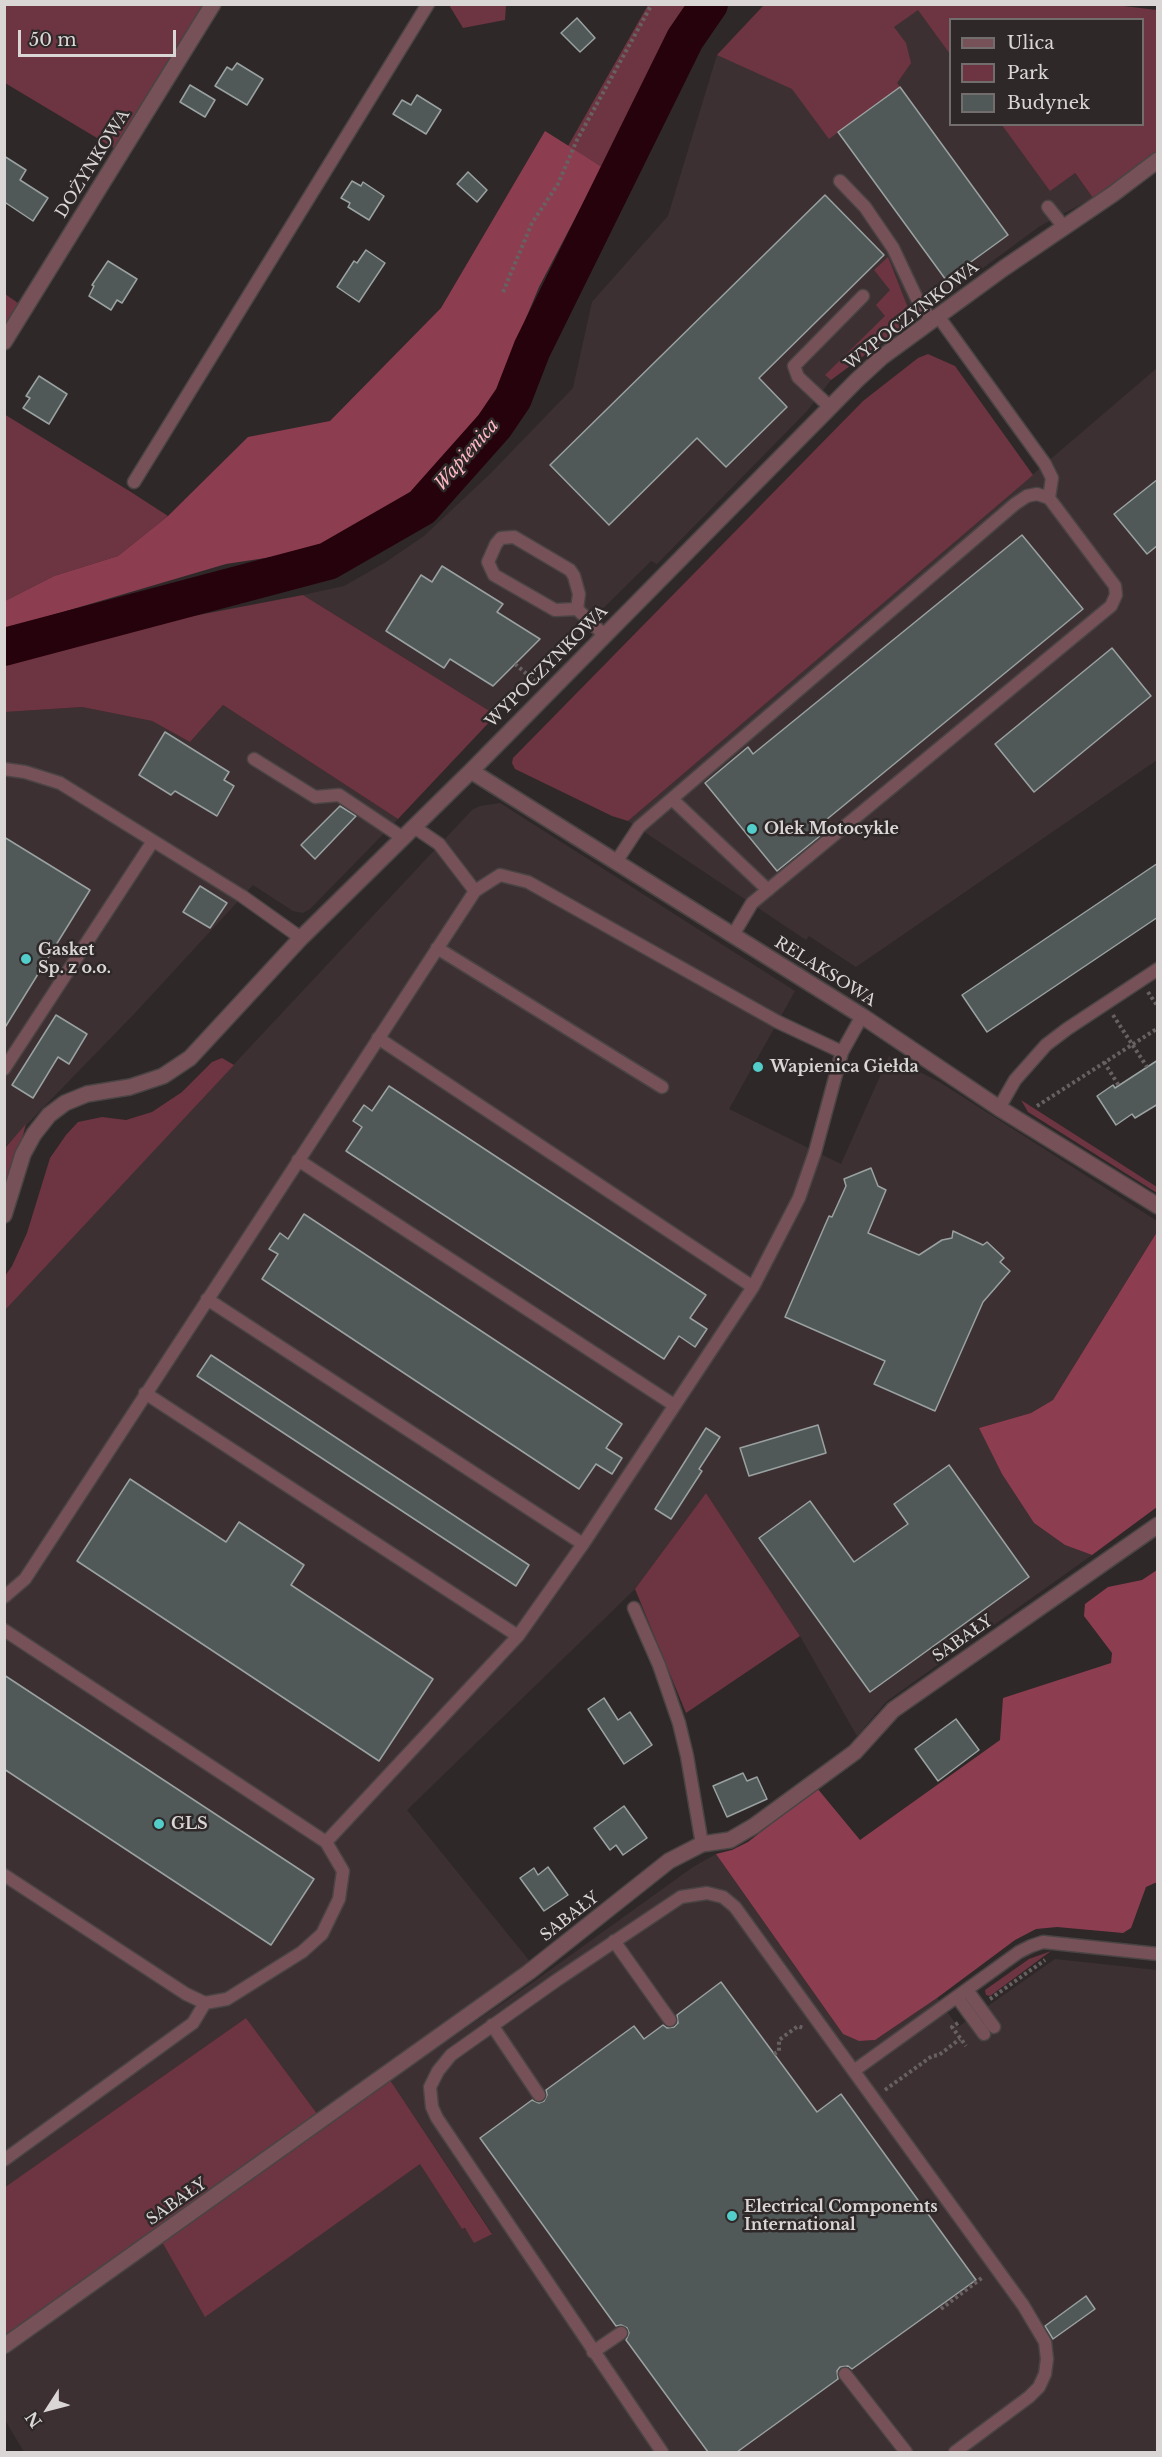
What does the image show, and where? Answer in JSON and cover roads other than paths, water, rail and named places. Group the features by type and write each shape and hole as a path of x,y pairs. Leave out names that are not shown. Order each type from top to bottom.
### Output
{"street":[{"name":"DOŻYNKOWA","path":"4,342 213,4"},
{"name":"WYPOCZYNKOWA","path":"4,1215 24,1154 34,1134 49,1115 64,1103 87,1094 130,1087 163,1076 190,1058 301,938 471,771 882,357 1158,160"},
{"name":"RELAKSOWA","path":"471,771 862,1016 999,1108 1158,1206"},
{"name":"SABAŁY","path":"4,2346 529,1972 669,1861 702,1844 730,1840 754,1826 855,1752 893,1710 1158,1525"}],"lane":[{"path":"134,482 428,4"},
{"path":"840,181 865,207 887,240 918,301 935,318 1045,464 1052,478 1049,498"},
{"path":"1048,207 1064,227"},
{"path":"830,407 798,377 794,366 863,296"},
{"path":"616,862 639,827 1015,504 1027,496 1037,494 1049,498 1115,586 1116,595 1111,606 752,903 733,935"},
{"path":"577,609 579,594 570,570 514,537 507,536 496,544 488,562 494,574 555,610 577,609 604,635"},
{"path":"254,759 315,797 339,795 408,833 439,844 474,891"},
{"path":"4,769 25,772 60,783 242,896 301,938"},
{"path":"672,799 768,890"},
{"path":"4,1069 153,842"},
{"path":"4,1597 25,1579 474,891 500,876 528,882 778,1022 842,1052"},
{"path":"438,948 662,1087"},
{"path":"999,1108 1015,1080 1046,1045 1158,969"},
{"path":"326,1842 518,1636 583,1544 753,1287 799,1198 815,1152 842,1052 862,1016"},
{"path":"378,1038 753,1287"},
{"path":"298,1160 674,1405"},
{"path":"207,1299 583,1544"},
{"path":"145,1393 518,1636"},
{"path":"634,1608 659,1665 679,1723 702,1844"},
{"path":"4,1630 326,1842 344,1871 339,1899 322,1934 302,1952 227,1999 205,2003 186,1994 4,1875"},
{"path":"662,2452 593,2352 432,2107 430,2087 438,2071 451,2055 492,2025 681,1897 707,1893 723,1897 735,1907 1023,2305 1045,2342 1047,2359 1045,2374 1039,2387 955,2452"},
{"path":"614,1941 670,2020"},
{"path":"855,2070 1019,1952 1043,1942 1158,1954"},
{"path":"962,1993 989,2030"},
{"path":"4,2160 192,2023 205,2003"},
{"path":"492,2025 539,2095"},
{"path":"593,2352 621,2333"},
{"path":"845,2374 906,2452"}],"waterway":[{"name":"Wapienica","path":"4,647 328,561 422,507 494,426 513,398 532,349 685,39 709,4"}],"place":[{"name":"Olek Motocykle","path":"752,829"},
{"name":"Gasket Sp. z o.o.","path":"26,959"},
{"name":"Wapienica Giełda","path":"758,1067"},
{"name":"GLS","path":"159,1824"},
{"name":"Electrical Components International","path":"732,2216"}]}
